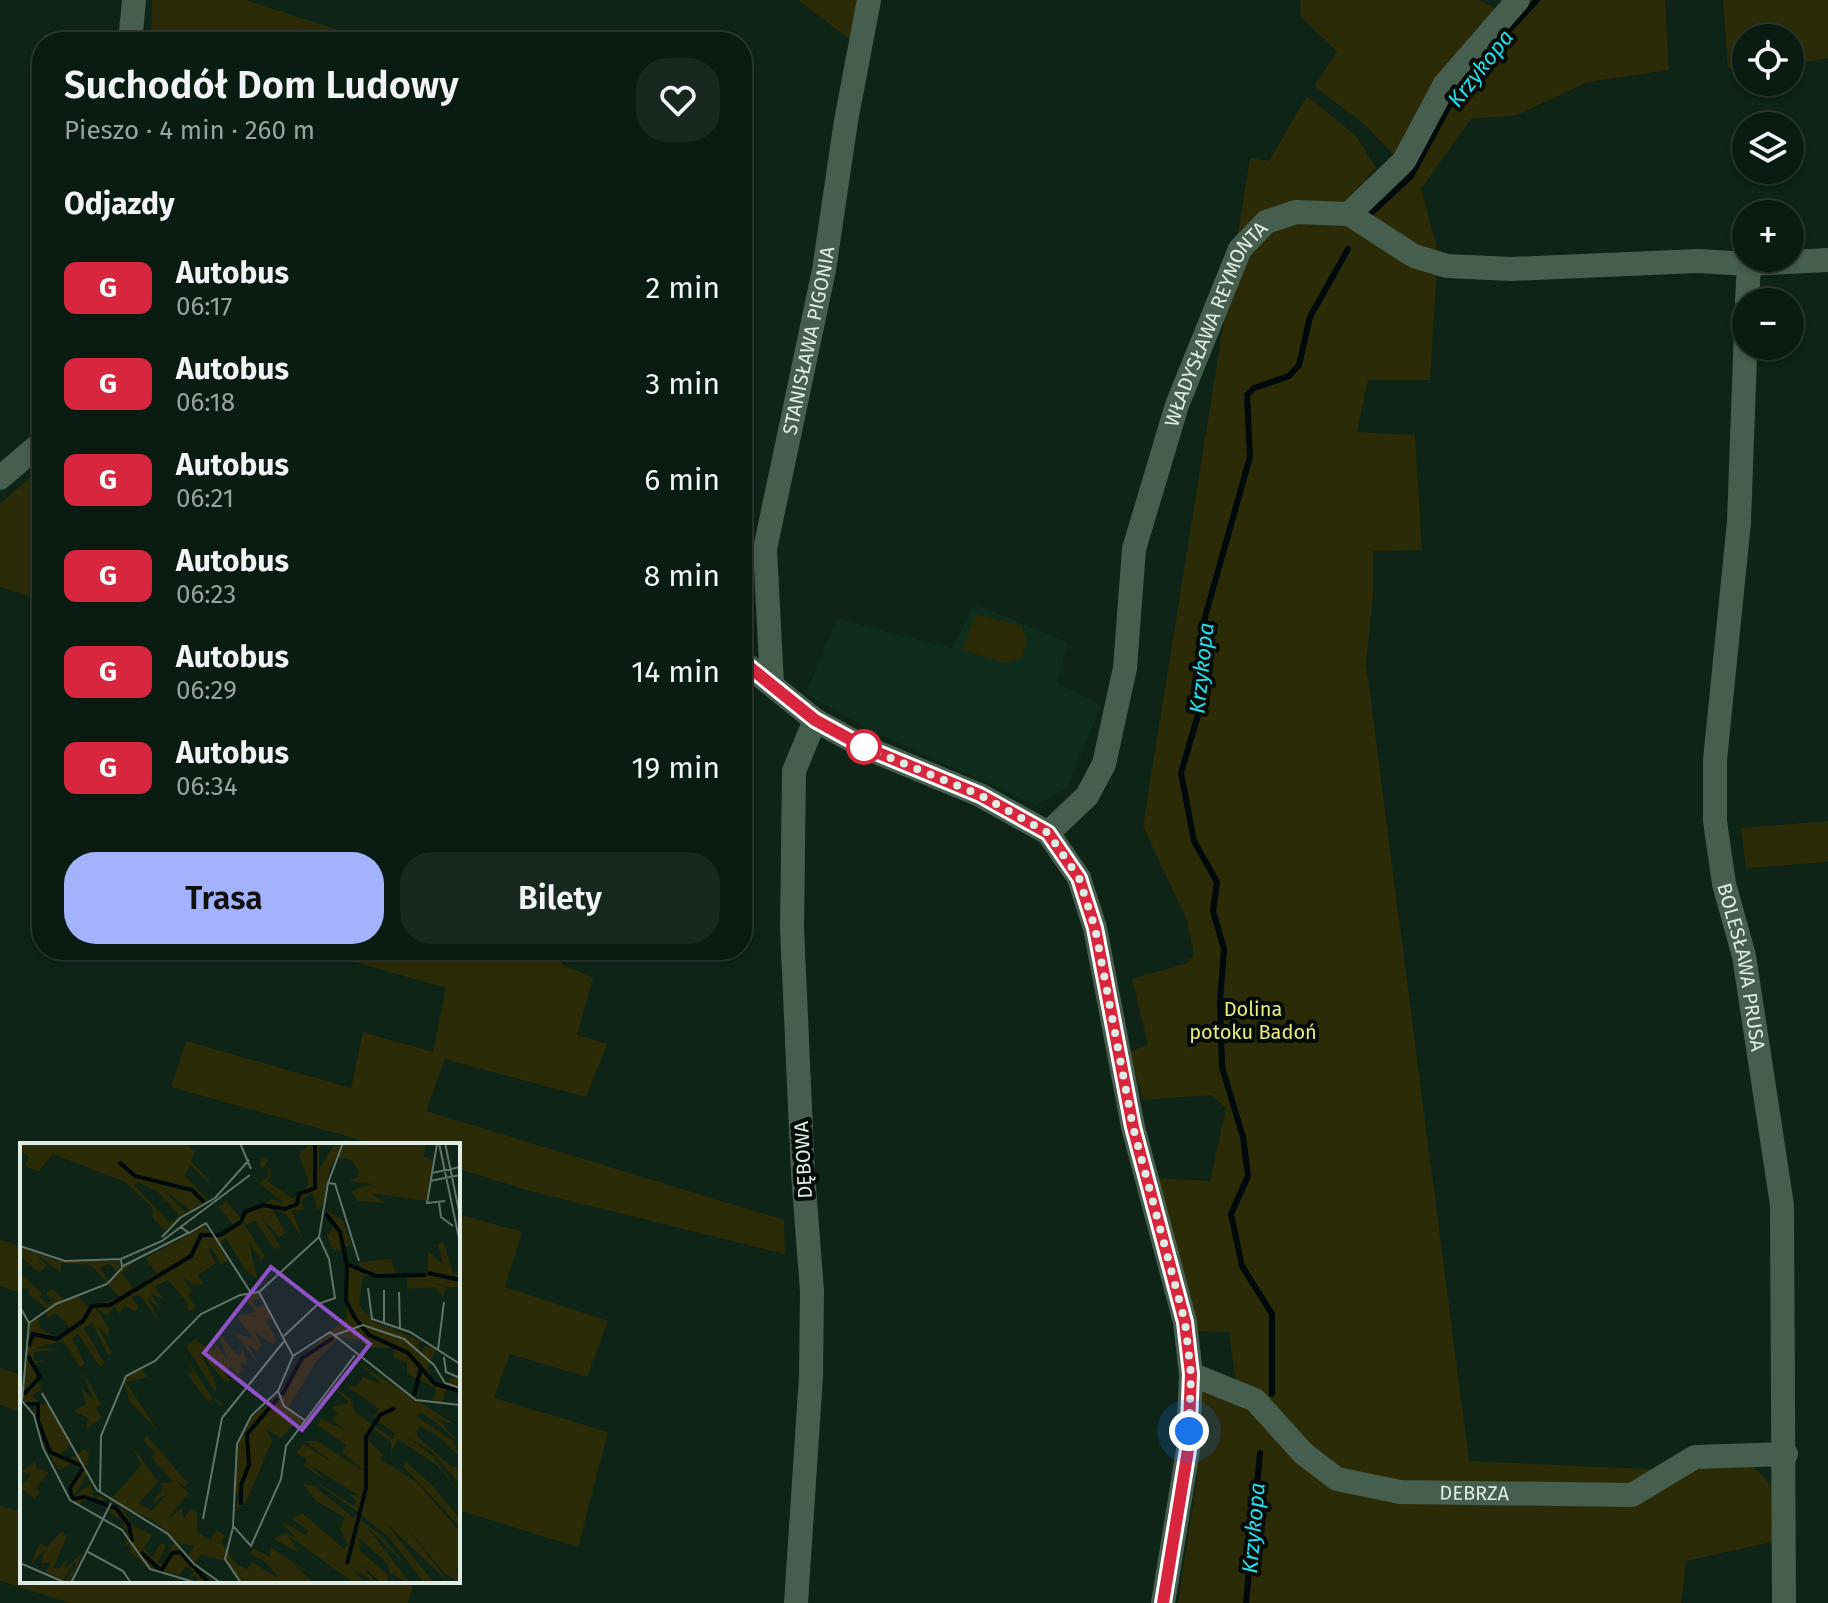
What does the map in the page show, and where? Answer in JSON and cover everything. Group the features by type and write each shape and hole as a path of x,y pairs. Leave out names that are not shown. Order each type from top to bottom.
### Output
{"street":[{"path":"131,32 134,0"},
{"name":"STANISŁAWA PIGONIA","path":"772,684 765,549 824,270 846,121 869,0"},
{"path":"1518,0 1445,84 1404,161 1349,214 1414,256 1447,266 1511,269 1698,261 1732,263"},
{"name":"WŁADYSŁAWA REYMONTA","path":"1048,833 1087,796 1104,764 1125,668 1134,549 1177,405 1240,249 1266,222 1296,212 1349,214"},
{"path":"1804,261 1828,260"},
{"name":"BOLESŁAWA PRUSA","path":"1745,360 1739,522 1716,747 1715,821 1724,884 1744,956 1782,1205 1786,1454 1784,1603"},
{"path":"0,478 32,451"},
{"path":"752,669 815,720 864,747 980,795 1048,833 1079,878 1095,928 1133,1127 1185,1322 1191,1374 1188,1450 1163,1603"},
{"name":"DĘBOWA","path":"796,1603 811,1376 812,1291 792,928 794,771 815,720"},
{"name":"DEBRZA","path":"1191,1374 1255,1400 1304,1454 1337,1479 1400,1492 1632,1495 1695,1457 1786,1454"}],"shaded area":[{"path":"975,604 1068,643 1057,683 1101,705 1067,788 1036,805 872,731 806,694 837,619 952,648"}],"green space":[{"path":"152,0 246,0 342,32 151,32"},
{"path":"798,0 861,0 852,41"},
{"path":"1301,0 1479,0 1498,10 1396,157 1363,123 1314,86 1337,52 1300,16"},
{"name":"Dolina potoku Badoń","path":"1526,0 1665,0 1669,70 1588,82 1517,115 1471,119 1421,189 1438,252 1430,380 1368,380 1357,432 1415,435 1422,550 1373,551 1373,595 1366,664 1469,1461 1690,1471 1740,1459 1763,1475 1769,1484 1773,1502 1772,1542 1686,1561 1681,1603 1178,1603 1197,1478 1202,1388 1238,1398 1229,1332 1198,1331 1158,1178 1210,1181 1226,1108 1211,1095 1143,1100 1129,1052 1148,1044 1132,979 1187,963 1194,954 1187,921 1143,826 1250,158 1269,161 1307,96 1356,136 1376,168 1365,179 1397,184 1450,95"},
{"path":"1723,0 1828,0 1828,58 1804,62 1804,24 1732,24 1732,68 1728,68"},
{"path":"32,476 32,597 0,587 0,504"},
{"path":"976,614 1022,626 1027,644 1020,659 1006,663 962,650"},
{"path":"1828,821 1828,862 1746,868 1741,828"},
{"path":"348,960 561,960 562,964 593,978 577,1035 607,1044 586,1097 445,1059 426,1111 784,1220 785,1254 534,1192 460,1170 460,1143 372,1143 171,1087 186,1041 351,1088 363,1032 433,1052 446,988"},
{"path":"460,1215 522,1232 505,1287 608,1321 587,1377 510,1354 494,1398 608,1432 578,1547 460,1511"},
{"path":"0,1240 20,1245 20,1292 0,1286"},
{"path":"0,1368 20,1374 20,1412 0,1405"},
{"path":"0,1506 20,1511 20,1583 413,1583 408,1603 71,1603 0,1581"}],"waterway":[{"name":"Krzykopa","path":"1494,46 1537,0"},
{"name":"Krzykopa","path":"1370,214 1411,176 1451,102 1481,60"},
{"name":"Krzykopa","path":"1272,1394 1272,1314 1242,1266 1231,1214 1248,1176 1243,1137 1222,1067 1220,1002 1224,949 1213,911 1217,882 1194,841 1181,773 1198,715 1205,617 1250,457 1247,395 1254,388 1289,376 1299,365 1310,317 1348,249"},
{"name":"Krzykopa","path":"1246,1603 1260,1453"}],"bus line":[{"name":"G","path":"752,669 815,720 864,747 980,795 1048,833 1079,878 1095,928 1133,1127 1185,1322 1191,1374 1188,1450 1163,1603"}],"route":[{"path":"864,747 980,795 1048,833 1079,878 1095,928 1133,1127 1185,1322 1191,1374 1189,1431"}]}
